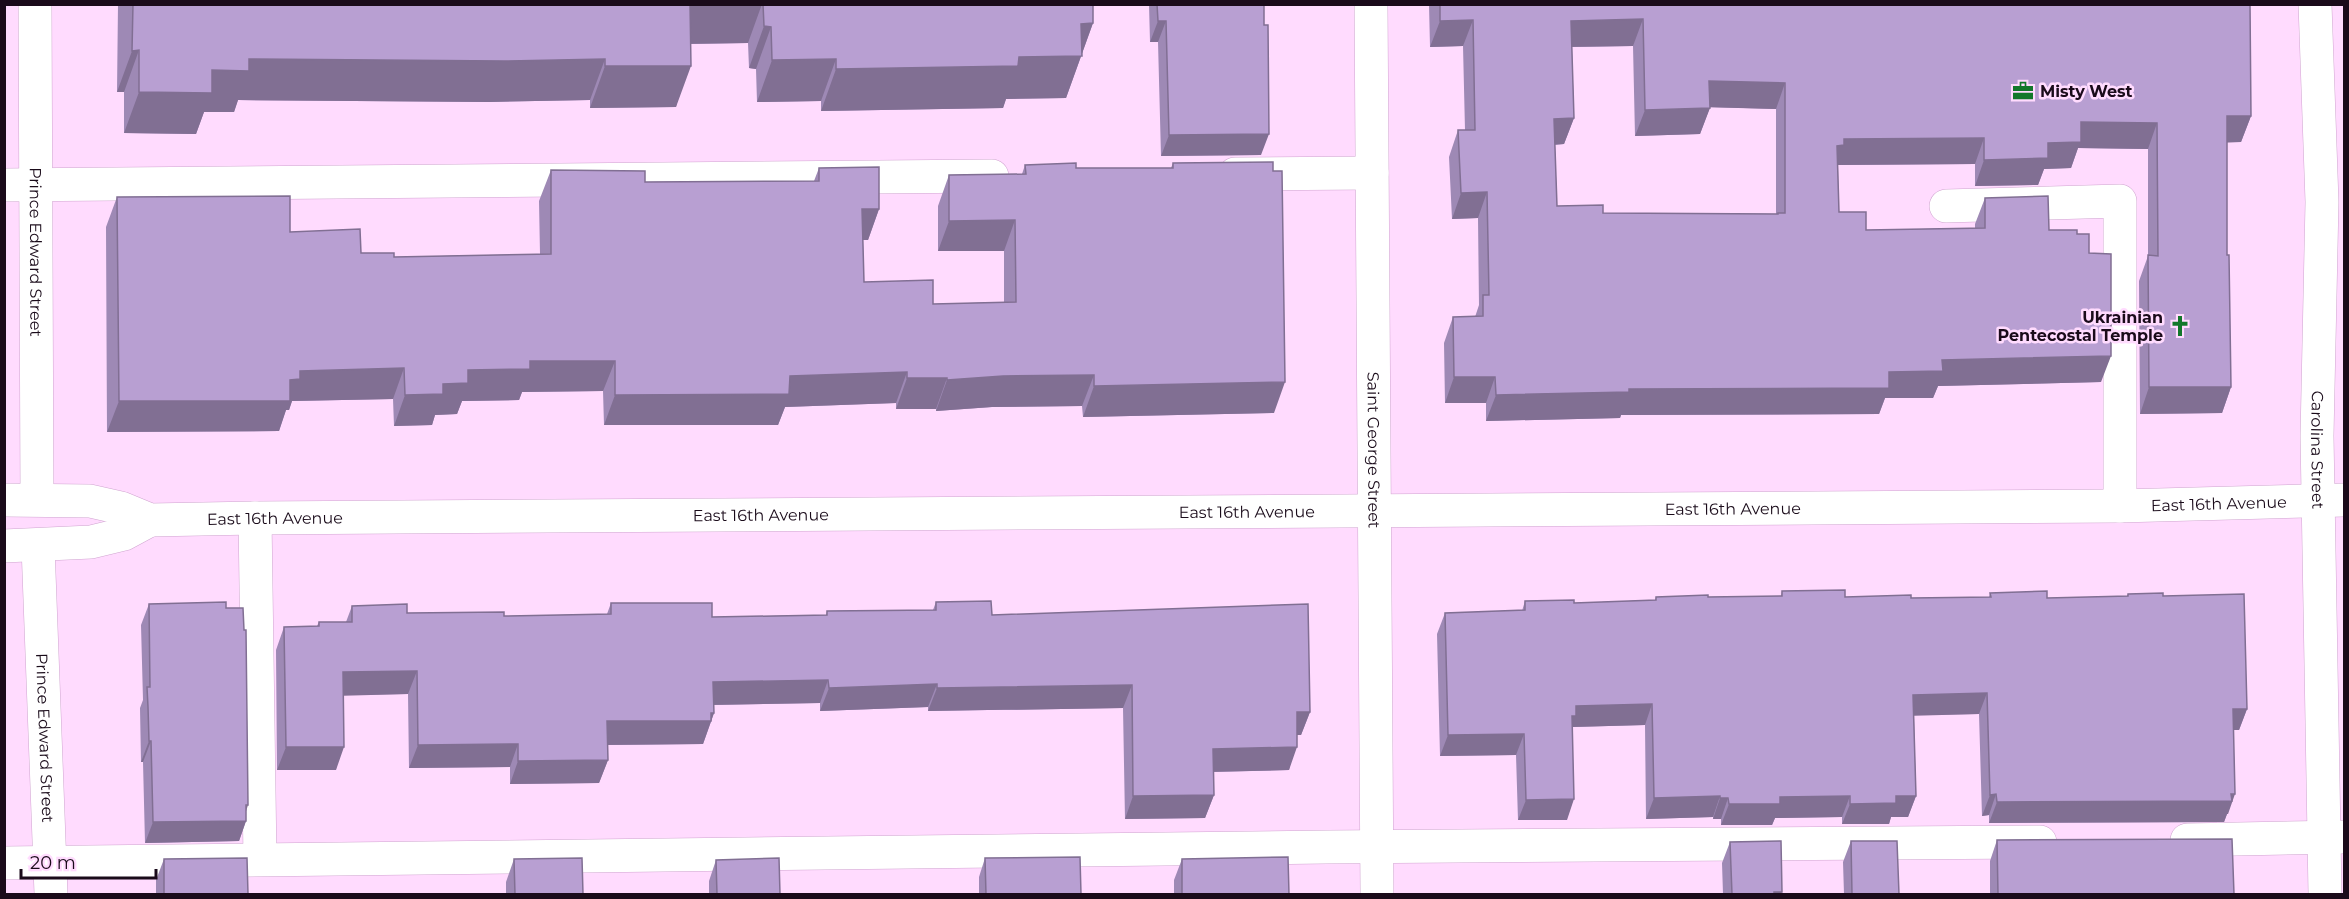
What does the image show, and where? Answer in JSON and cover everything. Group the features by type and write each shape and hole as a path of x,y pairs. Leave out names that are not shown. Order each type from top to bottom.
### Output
{"street":[{"name":"Prince Edward Street","path":"35,4 20,185 37,499"},
{"name":"Saint George Street","path":"1371,4 1377,894"},
{"name":"Carolina Street","path":"2315,4 2333,202 2317,436 2331,500 2335,837 2325,894"},
{"path":"1201,174 1372,173"},
{"path":"20,185 1024,175"},
{"path":"1946,206 2120,201 2120,506"},
{"name":"East 16th Avenue","path":"4,500 90,501 121,508 150,520 2120,506 2331,500"},
{"path":"255,518 260,859"},
{"name":"East 16th Avenue","path":"4,546 38,546 102,539 124,534 150,520"},
{"name":"Prince Edward Street","path":"38,546 51,894"},
{"path":"2153,841 2335,837"},
{"path":"4,863 1377,847 2069,842"}],"building":[{"path":"133,4 690,4 691,66 605,66 605,59 504,61 249,59 249,71 212,70 212,93 139,92 139,50 132,51"},
{"path":"763,4 1093,4 1093,23 1081,24 1082,56 1019,57 1018,66 836,69 836,59 772,60 771,27 764,26"},
{"path":"1157,4 1264,4 1264,25 1268,25 1269,134 1169,135 1166,21 1158,21"},
{"path":"1440,4 2250,4 2251,116 2227,116 2227,255 2229,255 2231,387 2149,387 2148,255 2158,256 2157,123 2081,122 2081,142 2048,143 2048,158 1984,160 1984,138 1844,139 1844,145 1837,146 1839,212 1866,212 1866,230 1985,228 1985,198 2048,196 2049,230 2077,230 2077,234 2089,234 2089,253 2111,254 2111,356 1942,360 1943,371 1889,372 1889,388 1629,389 1629,392 1496,395 1495,377 1454,377 1453,317 1483,316 1483,295 1489,295 1487,192 1461,193 1458,130 1475,130 1473,20 1440,21","holes":["1643,19 1645,110 1710,108 1709,81 1785,83 1785,213 1603,213 1603,205 1557,206 1554,119 1574,118 1571,21"]},
{"path":"1273,162 1273,171 1282,171 1285,382 1094,386 1094,375 1003,376 947,380 947,378 907,378 907,372 790,376 789,394 615,395 615,361 530,361 530,369 468,370 468,383 443,384 443,394 405,395 404,368 300,371 300,379 290,380 290,401 119,401 117,197 290,196 290,232 360,229 361,253 394,253 394,257 551,254 551,170 645,171 645,182 819,181 819,168 879,167 879,209 862,209 864,282 933,280 933,304 1016,302 1015,220 949,221 949,175 1026,174 1025,165 1076,163 1076,168 1173,168 1173,163"},
{"path":"1845,590 1845,597 1911,595 1911,598 1991,597 1990,593 2047,591 2047,598 2163,593 2163,596 2244,594 2247,709 2233,709 2235,794 2231,794 2232,801 1997,802 1996,794 1990,795 1987,693 1913,695 1916,796 1896,796 1896,803 1850,804 1850,796 1780,797 1780,804 1729,804 1728,798 1720,798 1720,796 1654,798 1652,704 1576,706 1576,716 1572,716 1574,799 1526,800 1524,734 1448,735 1445,613 1525,610 1525,601 1574,600 1574,603 1656,600 1656,597 1708,595 1708,597 1782,596 1782,591"},
{"path":"991,601 992,615 1308,604 1310,712 1297,712 1297,747 1213,749 1214,795 1133,796 1132,685 937,688 937,684 829,688 828,680 713,682 714,713 711,713 711,721 607,721 608,760 518,761 518,744 418,745 417,671 343,672 344,747 286,747 284,627 319,626 319,622 352,622 352,606 407,604 407,613 504,612 504,616 611,614 611,603 712,603 712,617 827,615 827,611 936,610 936,602"},
{"path":"226,602 226,608 243,608 244,630 246,630 248,805 246,805 246,821 153,822 147,687 150,687 149,604"},
{"path":"2232,839 2234,894 1998,894 1997,840"},
{"path":"1781,841 1782,892 1732,894 1730,842"},
{"path":"1851,841 1897,841 1899,894 1852,894"},
{"path":"1080,857 1081,894 986,894 985,858"},
{"path":"1288,857 1289,894 1182,894 1182,859"},
{"path":"247,858 248,894 164,894 164,859"},
{"path":"582,858 583,894 515,894 514,859"},
{"path":"779,858 780,894 717,894 716,860"}],"place":[{"name":"Misty West","path":"2023,91"},
{"name":"Ukrainian Pentecostal Temple","path":"2180,326"}]}
